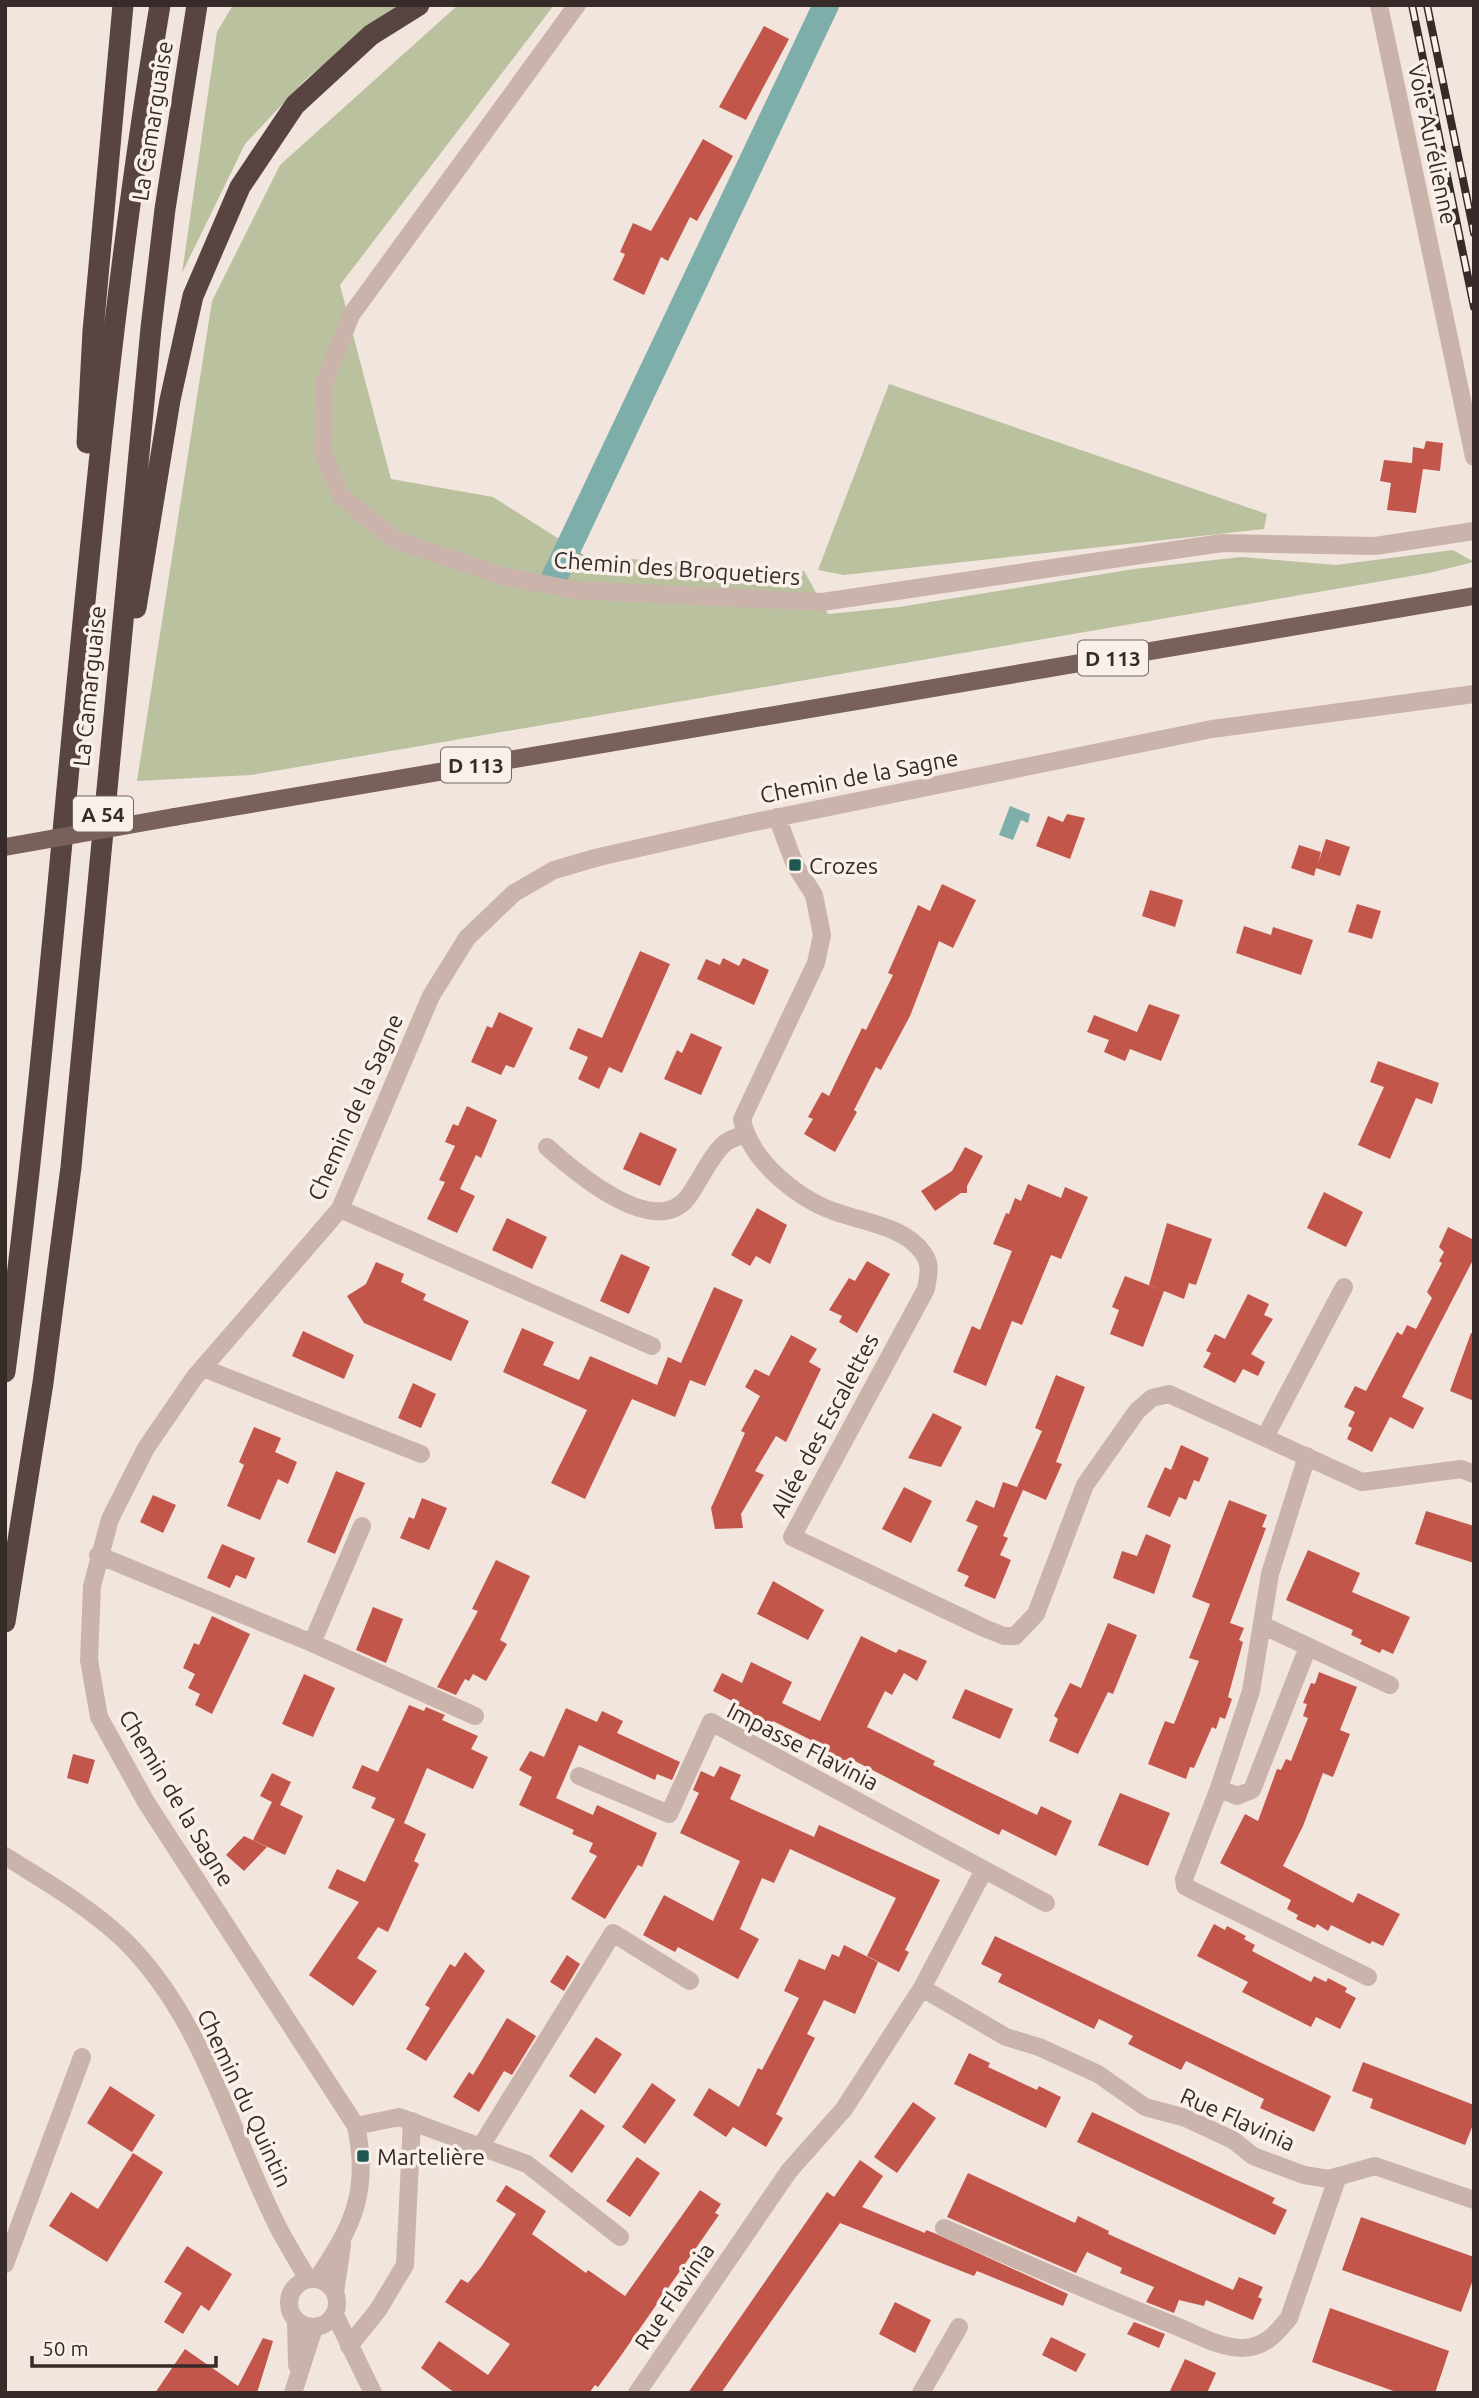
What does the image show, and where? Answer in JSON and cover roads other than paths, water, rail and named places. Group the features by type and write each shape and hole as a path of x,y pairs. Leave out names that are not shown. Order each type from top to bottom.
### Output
{"highway":[{"path":"77,666 93,331 123,5"},
{"name":"La Camarguaise","path":"5,1372 43,1025 77,666 133,171 160,5"},
{"name":"La Camarguaise","path":"5,1622 41,1397 71,1167 150,328 165,209 197,5"},
{"path":"108,762 170,400 193,296 240,187 295,105 371,35 419,5"}],"main road":[{"name":"D 113","path":"5,847 1474,596"}],"street":[{"name":"Chemin des Broquetiers","path":"577,5 351,315 324,383 323,453 341,496 396,540 502,576 574,590 822,602 1222,543 1374,547 1474,531"},
{"name":"Voie Aurélienne","path":"1379,5 1474,457"},
{"name":"Chemin de la Sagne","path":"335,2293 342,2241 355,2211 363,2179 363,2156 356,2126 146,1802 99,1717 89,1660 92,1586 110,1520 146,1448 203,1367 340,1209 431,996 467,938 514,893 554,870 587,860 777,817 1212,729 1474,694"},
{"path":"547,1147 589,1184 656,1214 671,1210 686,1200 724,1143 744,1134 741,1119 816,962 822,936 814,895 795,865 777,817"},
{"name":"Allée des Escalettes","path":"744,1134 759,1158 802,1194 839,1214 879,1225 909,1240 924,1253 929,1268 926,1289 792,1537 984,1628 1004,1636 1016,1636 1026,1628 1035,1614 1085,1485 1138,1412 1152,1398 1169,1394 1362,1482 1461,1469 1474,1474"},
{"path":"340,1209 652,1346"},
{"path":"1265,1437 1344,1287"},
{"path":"203,1367 421,1454"},
{"path":"1307,1456 1270,1574 1251,1691 1219,1788 1184,1879 1185,1886 1368,1977"},
{"path":"312,1643 362,1526"},
{"path":"99,1555 312,1643 475,1716"},
{"path":"1262,1625 1390,1685"},
{"path":"1219,1788 1237,1796 1252,1790 1308,1647"},
{"name":"Impasse Flavinia","path":"579,1776 669,1814 710,1722 1046,1903"},
{"name":"Chemin du Quintin","path":"5,1856 75,1900 114,1932 170,1996 204,2055 278,2228 307,2282"},
{"name":"Rue Flavinia","path":"637,2393 789,2171 844,2109 922,1988 984,1870"},
{"path":"481,2146 612,1933 690,1981"},
{"name":"Rue Flavinia","path":"922,1988 1006,2037 1038,2047 1098,2074 1145,2108 1186,2118 1233,2140 1252,2156 1304,2175 1329,2179 1375,2166 1474,2200"},
{"path":"5,2264 82,2057"},
{"path":"356,2126 399,2116 527,2164 620,2237"},
{"path":"352,2354 405,2264 412,2121"},
{"path":"944,2228 1224,2345 1243,2348 1259,2346 1275,2335 1289,2318 1338,2176"},
{"name":"Chemin de la Sagne","path":"307,2282 342,2241"},
{"path":"295,2384 296,2321 289,2301 307,2282 324,2281 335,2293 335,2315 373,2393"},
{"path":"295,2384 316,2328 335,2315"},
{"path":"296,2321 316,2328 352,2354"},
{"path":"922,2393 959,2327"}],"water":[{"path":"1010,806 1030,814 1028,823 1021,820 1013,840 999,835"}],"waterway":[{"path":"554,578 826,5"}],"railway":[{"path":"1412,5 1474,307"},
{"path":"1427,5 1474,233"}],"place":[{"name":"Crozes","path":"795,865"},
{"name":"Martelière","path":"363,2156"}]}
